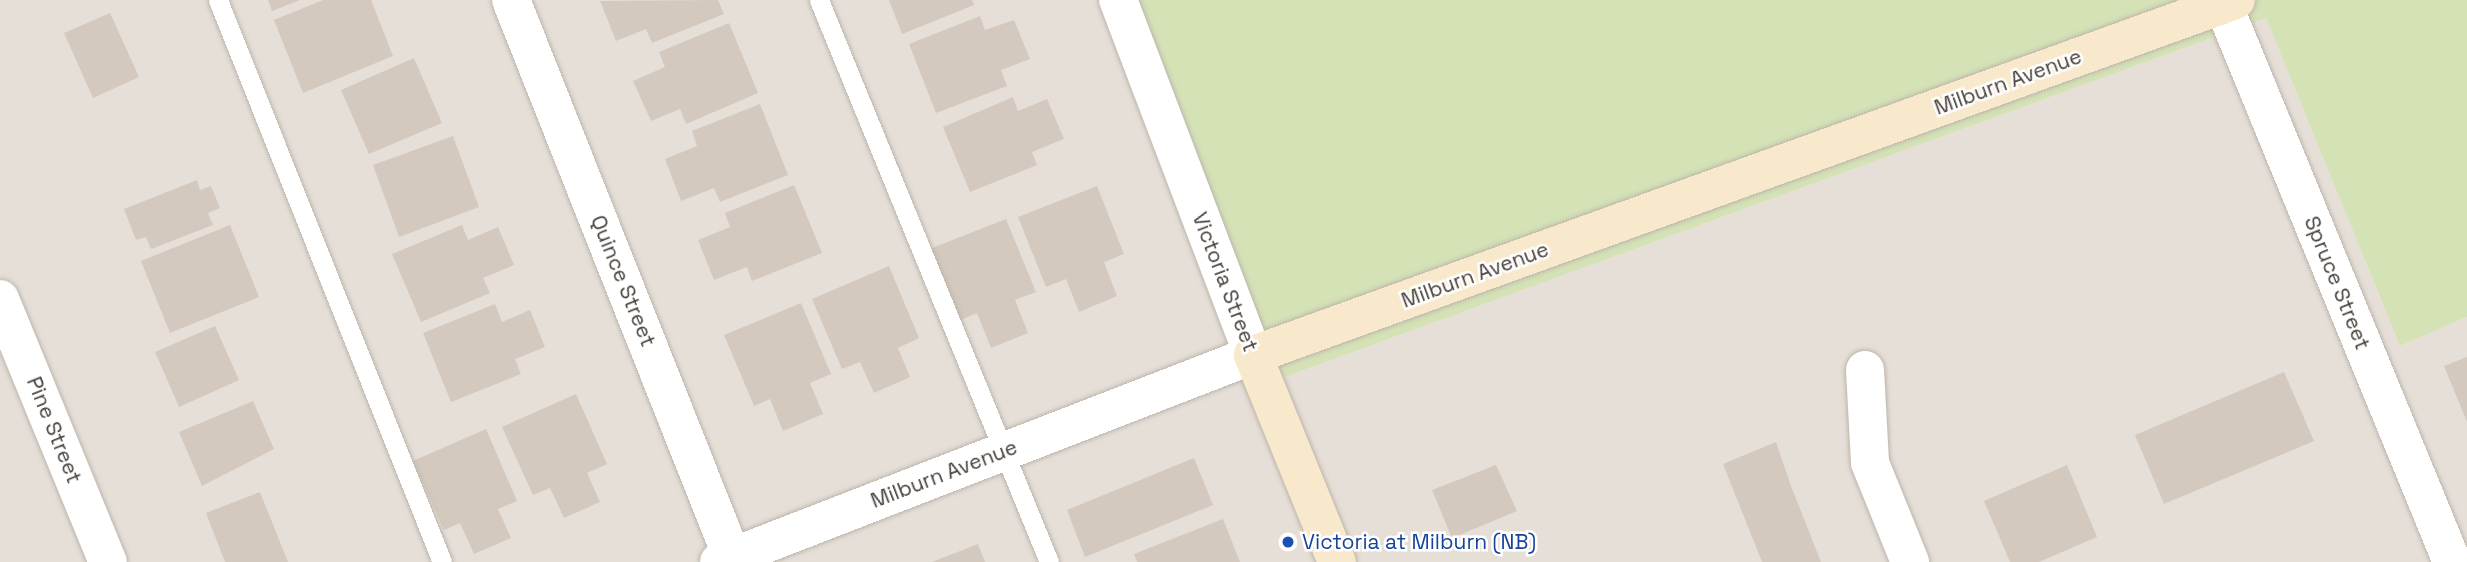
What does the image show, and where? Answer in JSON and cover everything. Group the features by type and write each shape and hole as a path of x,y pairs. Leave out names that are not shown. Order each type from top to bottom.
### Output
{"street":[{"name":"Quince Street","path":"511,0 728,560"},
{"name":"Victoria Street","path":"1118,0 1253,355 1337,562"},
{"name":"Milburn Avenue","path":"728,560 1253,355 2229,2"},
{"name":"Spruce Street","path":"2229,2 2452,562"},
{"name":"Pine Street","path":"0,299 108,562"},
{"path":"1865,370 1870,463 1910,562"}],"lane":[{"path":"218,0 442,562"},
{"path":"819,0 1049,562"}],"shaded area":[{"path":"0,0 1122,0 1274,381 2266,18 2400,346 2467,317 2467,562 0,562"}],"green space":[{"path":"1122,0 2467,0 2467,317 2400,346 2266,18 1274,381"}],"building":[{"path":"268,0 300,0 272,11"},
{"path":"323,0 371,0 393,56 303,93 274,20"},
{"path":"718,0 724,14 652,43 646,29 616,41 600,1"},
{"path":"889,0 972,0 974,5 902,34"},
{"path":"110,13 139,77 93,98 64,33"},
{"path":"980,16 985,30 1014,20 1030,59 1001,70 1007,86 936,113 909,44"},
{"path":"729,23 758,93 686,124 680,109 651,121 633,81 665,67 659,52"},
{"path":"414,58 442,123 369,154 341,90"},
{"path":"1013,97 1018,111 1047,99 1064,139 1032,152 1037,165 970,192 943,127"},
{"path":"760,104 788,175 720,202 714,188 681,201 665,159 697,146 692,131"},
{"path":"453,136 479,207 399,237 373,165"},
{"path":"197,180 200,190 211,186 220,208 208,213 213,225 151,249 146,237 136,240 124,209"},
{"path":"794,185 822,253 752,281 747,267 714,280 698,240 730,227 725,213"},
{"path":"1097,186 1124,254 1104,262 1117,296 1079,312 1066,279 1046,287 1018,217"},
{"path":"1006,219 1036,292 1015,300 1028,333 991,348 977,313 956,322 927,250"},
{"path":"230,225 259,297 170,333 141,261"},
{"path":"462,225 468,240 498,227 514,265 483,278 490,293 421,322 392,254"},
{"path":"889,266 919,338 898,348 910,377 874,393 860,362 842,369 812,299"},
{"path":"801,303 831,374 810,383 823,414 783,431 770,399 754,406 724,335"},
{"path":"495,304 502,322 530,310 545,347 515,359 521,374 451,402 423,333"},
{"path":"215,326 239,380 179,407 155,352"},
{"path":"2467,357 2467,422 2444,366"},
{"path":"2284,372 2314,441 2164,504 2135,435"},
{"path":"576,394 607,464 587,473 600,502 564,518 550,488 533,495 502,427"},
{"path":"253,401 274,449 202,486 179,432"},
{"path":"486,429 517,501 498,509 511,538 474,554 460,523 444,530 413,461"},
{"path":"1776,442 1821,562 1762,562 1723,464"},
{"path":"1194,458 1213,505 1085,557 1067,510"},
{"path":"1496,465 1517,511 1452,538 1432,490"},
{"path":"2067,465 2097,537 2039,562 2010,562 1984,501"},
{"path":"260,492 288,562 225,562 206,513"},
{"path":"1223,519 1240,562 1137,562 1134,554"},
{"path":"978,544 985,562 932,562"}],"place":[{"name":"Victoria at Milburn (NB)","path":"1288,542"}]}
